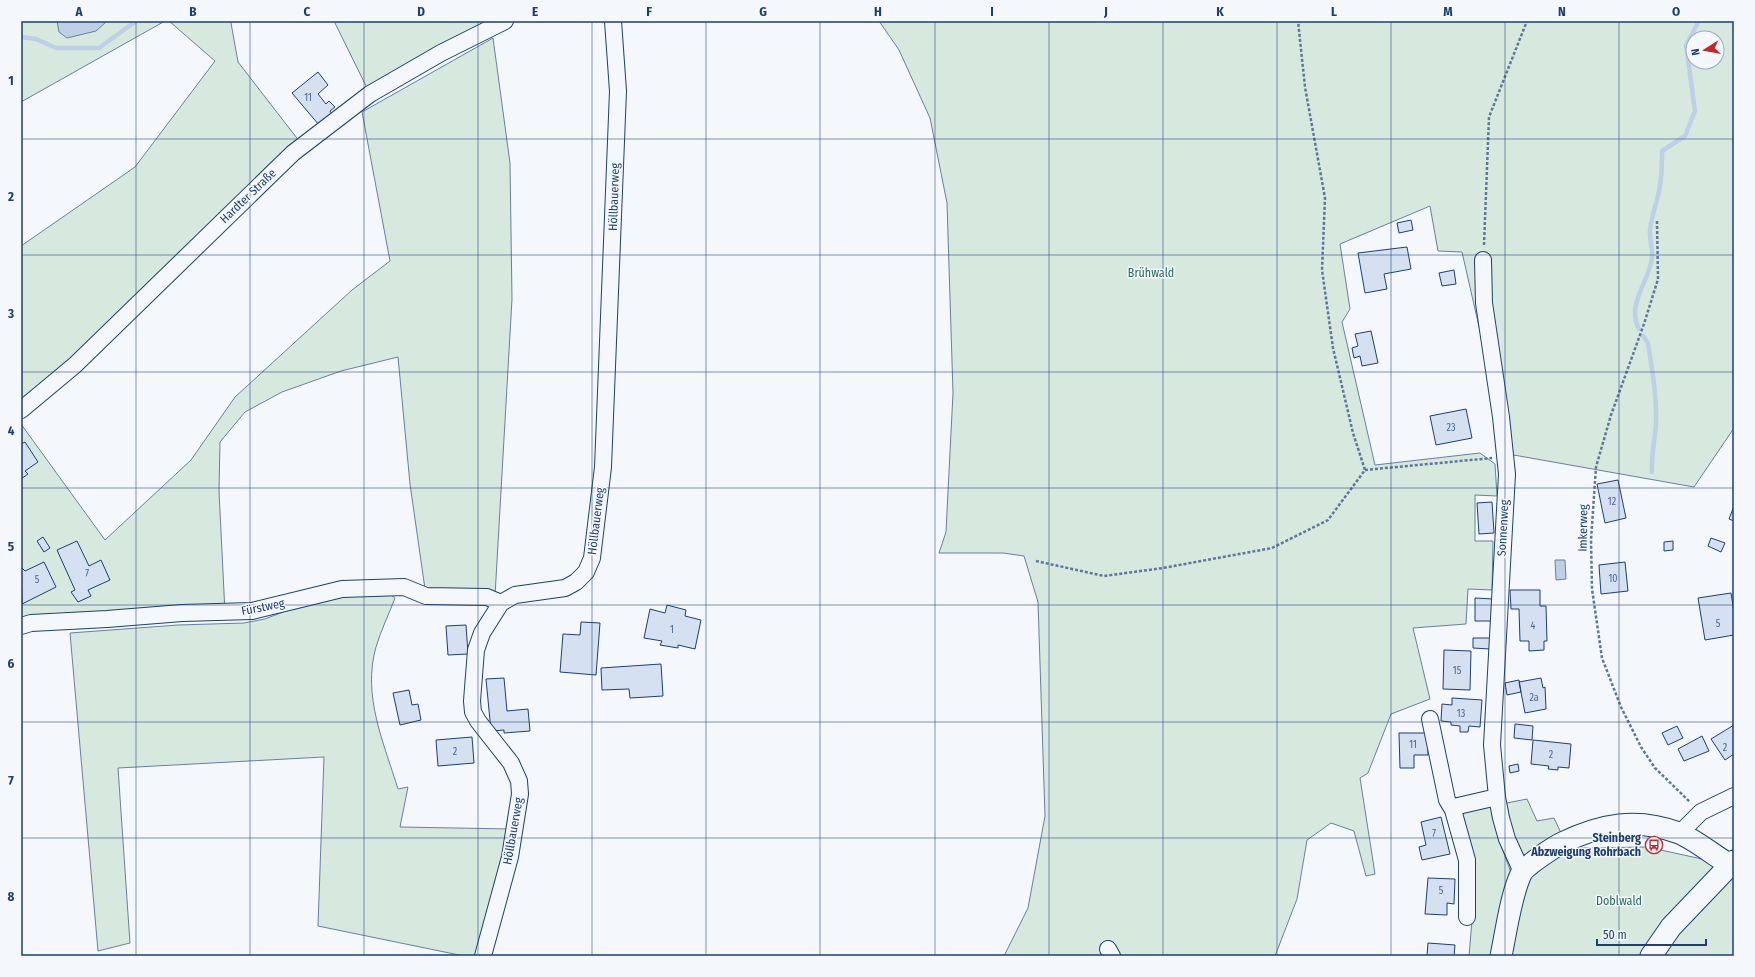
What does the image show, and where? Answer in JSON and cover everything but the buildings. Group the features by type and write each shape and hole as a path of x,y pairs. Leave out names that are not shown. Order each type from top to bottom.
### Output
{"main road":[{"path":"1501,956 1510,913 1522,872 1552,848 1590,831 1611,826 1642,823 1680,833 1732,863 1671,927 1651,956"}],"street":[{"name":"Hardter Straße","path":"21,410 75,365 293,153 370,94 441,53 505,21"},
{"name":"Höllbauerweg","path":"483,956 508,863 520,803 519,781 511,763 478,721 473,707 476,650 482,633 501,603 515,596 565,588 576,582 586,572 592,558 603,467 618,91 613,21"},
{"name":"Sonnenweg","path":"1484,260 1484,303 1501,417 1507,474 1492,745 1497,797 1507,839 1522,872"},
{"name":"Fürstweg","path":"21,626 31,623 182,613 252,611 350,589 404,587 426,596 487,596 501,603"},
{"path":"1430,719 1447,800 1453,810 1467,860 1467,917"},
{"path":"1680,833 1700,812 1734,796"},
{"path":"1453,810 1458,806 1497,797"}],"path":[{"path":"1298,21 1305,87 1325,198 1322,270 1333,348 1353,433 1365,470"},
{"path":"1484,260 1489,117 1527,21"},
{"name":"Imkerweg","path":"1657,221 1658,279 1644,324 1611,415 1596,467 1591,540 1592,590 1602,658 1621,707 1641,747 1655,768 1700,812"},
{"path":"1036,561 1104,576 1163,568 1272,548 1328,520 1365,470 1505,457"}],"green space":[{"path":"21,21 165,21 21,102"},
{"path":"169,21 232,21 231,23 238,62 303,146 164,279 21,401 21,246 135,167 215,61"},
{"path":"334,21 494,21 368,90"},
{"name":"Brühwald","path":"879,21 1734,21 1734,428 1694,487 1508,454 1462,252 1438,251 1430,206 1340,244 1350,309 1342,322 1375,465 1480,453 1495,464 1497,496 1475,495 1475,541 1493,541 1492,590 1468,589 1466,624 1413,628 1430,699 1391,714 1368,773 1360,778 1375,874 1366,876 1354,831 1331,823 1307,840 1297,899 1275,956 1004,956 1028,908 1045,816 1038,602 1024,556 1003,553 939,553 946,532 953,393 947,203 930,118 899,50"},
{"path":"493,38 510,163 512,299 495,596 426,596 410,484 398,357 341,371 282,392 245,412 220,442 219,491 225,613 21,623 21,424 105,540 191,460 235,397 352,290 390,261 362,112"},
{"path":"342,589 386,591 395,598 376,647 372,665 372,683 376,719 398,789 408,787 400,827 511,829 480,956 464,956 318,926 324,757 118,768 130,943 98,951 70,633 178,625 244,623 265,619"},
{"path":"1527,799 1537,821 1554,818 1561,833 1539,844 1524,856 1517,854 1502,804"},
{"path":"1492,805 1498,837 1513,878 1495,956 1469,956 1472,921 1460,819 1465,810"},
{"name":"Doblwald","path":"1647,847 1734,866 1734,956 1505,956 1527,877 1555,855 1582,848"}],"water":[{"path":"57,21 107,21 96,31 67,38 59,32"},
{"path":"1555,560 1565,560 1566,579 1556,580"}],"waterway":[{"path":"21,37 36,39 56,48 99,48 136,21"},
{"path":"1639,329 1635,311 1652,258 1650,230 1661,182 1662,151 1685,136 1695,111 1686,45 1699,21"},
{"path":"1643,336 1648,343 1656,403 1652,472"}],"place":[{"name":"Steinberg Abzweigung Rohrbach","path":"1654,845"}]}
